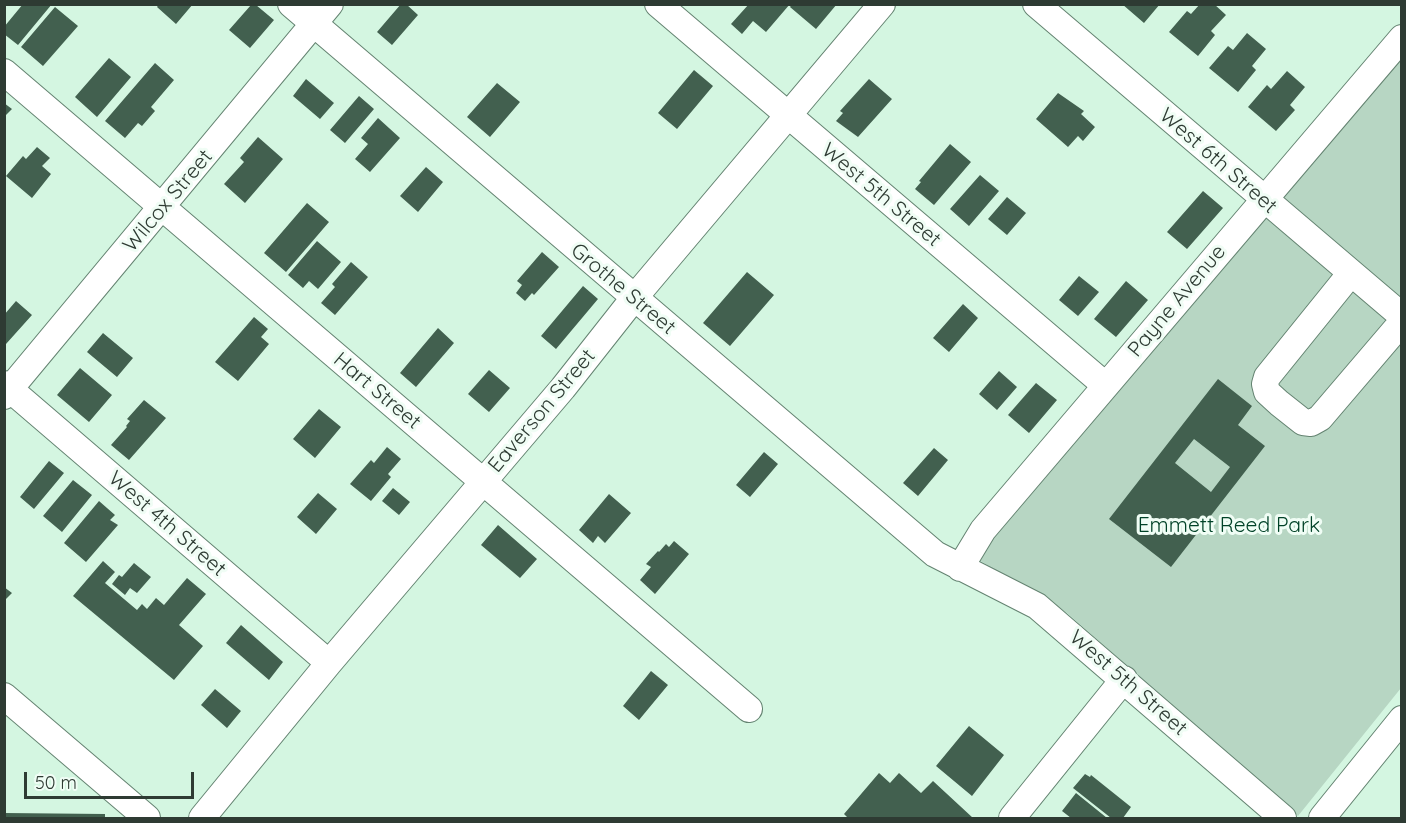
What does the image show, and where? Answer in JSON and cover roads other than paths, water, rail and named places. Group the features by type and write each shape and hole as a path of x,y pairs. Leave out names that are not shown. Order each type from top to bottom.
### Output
{"street":[{"name":"Grothe Street","path":"291,4 322,14 634,298 935,554 960,568"},
{"name":"West 5th Street","path":"658,4 1105,386"},
{"name":"Eaverson Street","path":"202,819 329,663 563,388 634,298 882,4"},
{"name":"West 6th Street","path":"1036,4 1401,316"},
{"name":"Wilcox Street","path":"6,390 163,208 322,14"},
{"name":"Payne Avenue","path":"960,568 983,530 1401,38"},
{"name":"Hart Street","path":"4,72 749,708"},
{"path":"1351,273 1268,377 1264,384 1267,392 1303,422 1311,423 1320,418 1401,322"},
{"name":"West 4th Street","path":"6,390 329,663"},
{"name":"West 5th Street","path":"960,568 1037,606 1283,819"},
{"path":"1012,819 1124,679"},
{"path":"4,696 147,819"},
{"path":"1322,819 1401,719"}],"park label":[{"name":"Emmett Reed Park","path":"1229,526"}]}
